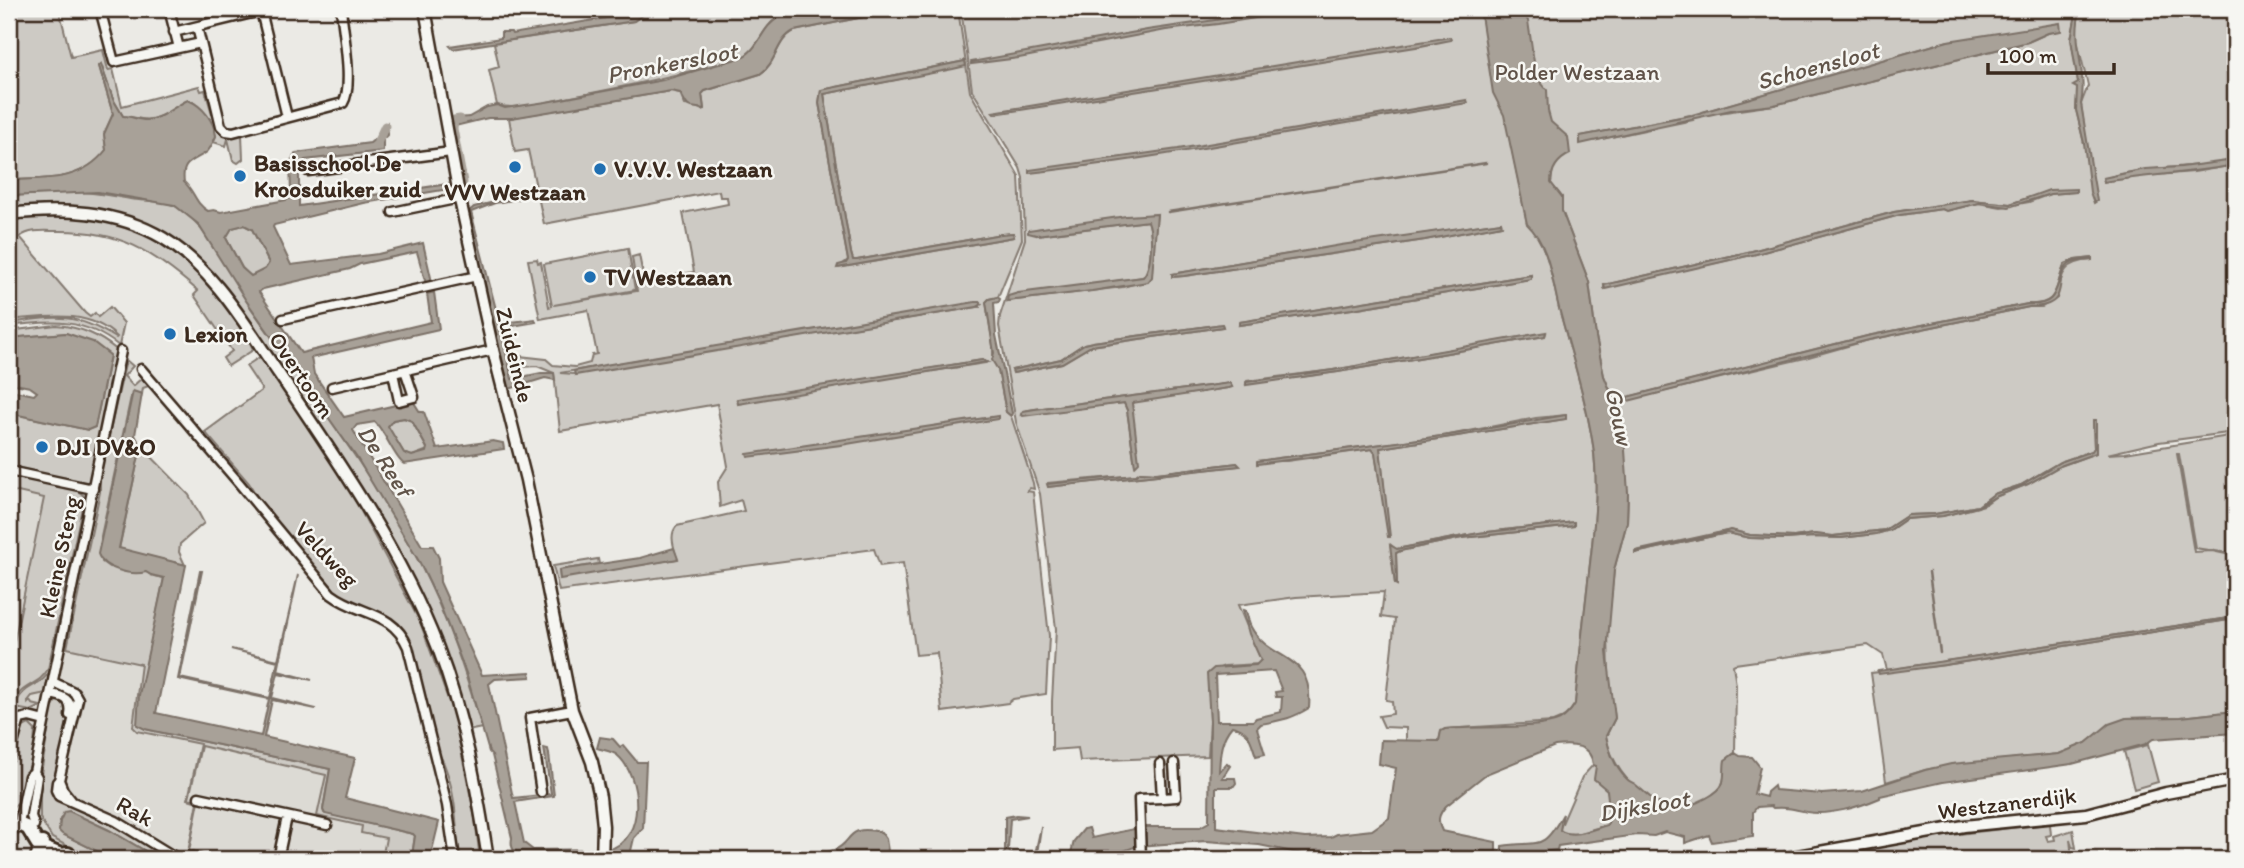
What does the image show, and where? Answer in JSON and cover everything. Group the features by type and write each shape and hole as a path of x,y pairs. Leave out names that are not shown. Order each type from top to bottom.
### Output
{"main road":[{"path":"14,823 34,825 41,852"},
{"path":"14,823 31,830 41,852"},
{"path":"41,852 73,857"}],"street":[{"path":"100,9 114,62 201,43"},
{"path":"169,9 179,48"},
{"path":"197,27 221,126 226,131 233,132 343,103 346,99 347,80 341,9"},
{"name":"Zuideinde","path":"425,9 460,198 526,480 572,710 592,762 600,797 602,859"},
{"path":"174,32 265,10 287,117"},
{"path":"308,171 451,152"},
{"path":"393,212 460,198"},
{"name":"Overtoom","path":"9,215 79,212 134,224 163,238 187,255 222,292 357,489 426,621 454,695 479,801 488,859"},
{"path":"284,319 477,276"},
{"path":"332,387 494,350"},
{"name":"Kleine Steng","path":"14,823 29,776 34,772 121,351"},
{"name":"Veldweg","path":"141,369 331,594 345,604 388,620 403,636 447,806 455,859"},
{"path":"393,373 399,401 414,397 405,370"},
{"path":"9,471 93,489"},
{"name":"Rak","path":"52,682 76,695 77,707 60,780 63,790 71,800 116,821 178,859"},
{"path":"50,694 63,696 68,700 72,722"},
{"path":"541,792 530,718 572,710"},
{"path":"9,758 20,719 29,717 44,721"},
{"path":"1141,857 1139,799 1175,797 1174,763"},
{"path":"1160,764 1162,797"},
{"name":"Kleine Steng","path":"34,772 37,777 31,816 34,825"},
{"name":"Westzanerdijk","path":"1781,859 1964,826 2086,814 2166,793 2235,780"},
{"path":"199,797 327,825"},
{"path":"278,859 287,817"}],"shaded area":[{"path":"9,416 94,431 121,440 104,527 155,620 145,729 330,769 323,809 413,834 406,859 9,859"}],"green space":[{"path":"9,9 59,9 71,57 103,50 108,70 113,69 122,106 199,86 201,91 205,90 216,127 227,136 242,134 243,159 238,163 233,160 228,139 226,146 213,142 216,136 212,121 193,102 182,104 151,119 123,116 113,99 101,64 99,66 113,114 104,134 106,150 85,168 61,177 9,180"},
{"path":"646,9 826,9 778,18 772,22 752,50 740,58 654,80 540,104 514,107 497,105 489,70 499,67 494,43 634,21"},
{"path":"903,9 958,9 970,92 1019,176 1022,239 998,297 986,302 993,356 1006,412 1011,416 1034,489 1027,491 1033,492 1049,636 1046,694 1013,699 1008,703 942,712 937,653 916,655 903,563 880,566 874,549 559,591 553,566 598,559 599,564 559,570 560,578 677,559 673,538 677,526 744,511 741,500 720,507 718,482 728,466 717,404 560,431 554,373 537,366 521,367 511,355 546,359 553,365 575,367 590,363 592,355 597,354 588,310 540,319 528,260 537,259 538,263 541,262 549,307 552,306 544,264 628,248 635,290 554,305 637,291 632,257 639,255 644,280 694,272 683,213 728,204 727,197 720,197 719,191 544,224 528,150 515,152 509,118 671,91 680,93 685,105 702,110 702,94 705,91 760,74 770,64 783,40 794,31","holes":["965,61 900,79 824,94 851,253 853,260 857,260 1001,234 1013,233 1014,237 838,268 848,260 819,103 821,90","980,302 980,307 574,374 560,373","982,360 985,363 739,403 737,400"]},
{"name":"Polder Westzaan","path":"961,9 2235,9 2235,160 2136,171 2103,179 2194,172 2235,165 2235,432 2159,442 2107,454 2235,435 2235,554 2195,548 2177,454 2194,552 2212,551 2235,556 2235,617 1887,670 1883,655 1868,645 1735,664 1735,753 1727,761 1722,786 1700,802 1682,807 1665,805 1648,798 1633,786 1621,771 1606,736 1615,718 1609,679 1608,628 1614,570 1627,522 1628,493 1615,402 1604,376 1589,282 1562,211 1562,197 1551,183 1553,168 1561,158 1510,141 1527,223 1541,242 1549,265 1587,411 1595,461 1593,540 1575,704 1570,711 1553,722 1445,729 1441,732 1439,741 1406,741 1406,728 1384,727 1379,716 1393,714 1392,701 1386,700 1395,619 1381,617 1384,592 1296,597 1238,605 1261,660 1259,664 1224,666 1208,674 1208,756 1080,761 1078,748 1052,750 1056,629 1040,494 1016,422 999,326 1025,239 1023,178 1020,168 972,90","holes":["2076,17 2076,36 2088,86 2081,104 2087,148 2076,110 2078,83 2071,38","2060,31 2028,42 1774,105 1718,113 1703,112 1948,41","1690,115 1693,120 1592,141 1581,136","2049,191 2075,192 2050,194 2029,202 2001,207 1979,203 1947,211 1942,209 1900,215 1756,254 1604,288 1604,285 1752,251 1894,212 1972,200 2010,204","1157,214 1150,279 1123,287 1007,301 1060,289 1143,277 1151,250 1148,221 1037,235 1037,229","1501,222 1501,225 1425,240 1184,276 1173,277 1172,274 1283,255","2092,258 2070,266 2060,282 2057,298 2042,307 2029,307 1869,340 1628,400 1628,397 1867,336 2038,304 2051,299 2065,264","1531,275 1531,279 1239,325 1240,322","1222,324 1223,327 1091,346 1062,363 1014,373 1012,370 1061,359 1084,344 1093,342","1546,333 1545,336 1338,372 1246,384 1247,381 1333,370","1230,383 1232,387 1135,401 1131,407 1135,432 1135,465 1124,403 1021,415 1023,411 1035,409","1566,415 1566,419 1380,448 1389,537 1375,453 1372,449 1287,461 1257,461 1449,435","2093,420 2096,420 2096,453 2060,466 1984,505 1943,516 1906,519 1890,530 1876,534 1786,539 1750,538 1727,533 1635,553 1731,530 1750,535 1794,537 1885,530 1908,515 1935,514 1978,506 1994,494 2021,485 2060,462 2092,451","1237,463 1239,466 1048,487 1048,483 1136,475 1140,472 1157,473","1573,522 1573,526 1462,538 1400,551 1396,553 1397,584 1391,545 1396,549 1479,533"]},
{"path":"77,192 172,205 194,220 251,308 361,465 402,531 430,584 447,624 482,728 467,731 452,678 376,515 356,480 265,347 209,272 122,216 9,211 9,196"},
{"path":"55,215 108,221 154,239 175,252 212,286 243,328 253,350 228,366 223,358 232,351 194,295 198,291 150,254 134,246 99,234 79,232 38,231 20,237 90,317 95,313 98,317 110,307 124,323 119,346 92,330 67,323 9,326 9,323 64,318 88,324 117,337 93,322 79,318 52,316 9,320 9,217"},
{"path":"244,225 252,229 269,263 265,269 251,277 242,268 226,238 232,228"},
{"path":"56,325 89,333 118,351 88,483 9,468 9,413 88,430 95,427 110,356 66,333 9,338 9,331"},
{"path":"258,358 265,360 354,498 420,622 454,716 475,818 480,859 458,859 456,816 448,774 436,748 404,634 346,602 330,588 264,508 249,483 205,432 262,390 246,366"},
{"path":"126,360 133,366 124,376 133,386 143,377 151,385 143,388 142,394 132,392 101,536 102,562 109,567 146,572 164,578 145,670 145,729 330,769 324,813 413,834 412,856 406,859 382,859 386,838 361,833 362,826 317,816 326,775 201,746 189,798 199,801 188,856 192,859 187,857 198,802 188,799 200,744 137,731 133,727 141,664 67,648 100,492 100,475"},
{"path":"404,418 412,421 428,450 412,456 404,453 387,426 393,420"},
{"path":"141,446 189,495 204,523 180,544 179,552 185,565 119,549"},
{"path":"9,475 75,489 83,495 85,503 48,669 19,694 12,708 9,706 9,666 44,498 9,490"},
{"path":"2235,619 2235,711 2181,717 2126,718 2086,743 2059,754 1951,765 1886,782 1871,673 1945,665"},
{"path":"51,669 46,693 32,696 28,701 41,706 31,711 15,708 22,694 42,680"},
{"path":"58,699 65,702 69,713 53,791 55,797 113,825 171,859 159,859 109,830 69,812 60,819 59,826 63,834 113,859 91,859 52,838 40,818 38,792 52,706"},
{"path":"29,724 35,730 34,748 23,791 21,790 19,801 9,812 9,767 14,758 21,728"},
{"path":"2148,745 2158,782 2134,789 2124,751"},
{"path":"1596,765 1603,780 1610,802 1607,825 1576,834 1561,833 1560,828 1582,777"},
{"path":"2050,824 2051,835 2046,836 2048,841 2055,840 2054,836 2073,830 2076,848 2072,847 2070,839 2072,859 1804,859 1927,838"}],"water":[{"path":"646,9 647,12 634,21 453,49 450,46 501,38 501,32 512,34 606,18"},
{"path":"826,9 903,9 794,31 783,40 770,64 760,74 705,91 702,94 704,109 688,106 680,93 671,91 512,118 488,118 447,128 448,119 469,117 487,107 497,105 505,108 546,102 663,80 740,58 752,50 772,22 778,18"},
{"path":"1291,9 1312,9 1166,30 1019,58 971,64 1147,30"},
{"name":"Dijksloot","path":"1480,9 1523,9 1528,21 1535,69 1547,90 1551,122 1568,137 1570,154 1556,166 1551,183 1562,197 1562,211 1589,282 1604,376 1615,402 1624,436 1627,522 1614,570 1607,652 1615,718 1606,736 1613,759 1628,780 1663,806 1678,808 1701,801 1719,790 1723,781 1725,760 1735,753 1752,757 1760,767 1754,794 1766,797 1767,792 1774,786 1775,790 1822,794 1862,791 1951,764 2059,754 2086,743 2109,724 2126,718 2181,717 2235,711 2235,733 2153,739 2146,744 2072,764 1943,782 1880,796 1863,805 1834,812 1816,813 1771,806 1757,807 1753,812 1753,836 1712,842 1709,835 1685,843 1685,837 1665,832 1654,836 1637,835 1558,846 1557,850 1535,853 1534,859 1522,859 1522,856 1502,851 1502,846 1532,844 1544,840 1563,814 1560,830 1565,833 1583,832 1607,825 1610,818 1607,790 1594,779 1596,766 1585,749 1568,745 1555,746 1486,774 1443,809 1439,818 1442,831 1496,842 1496,852 1429,851 1408,856 1317,857 1259,845 1206,841 1137,846 1097,859 734,859 785,858 823,853 840,847 851,835 861,830 881,832 886,839 888,851 1002,856 1005,852 1005,817 1016,815 1028,816 1010,819 1008,849 1011,854 1035,854 1041,827 1037,854 1071,853 1074,841 1084,829 1089,828 1092,838 1143,827 1200,827 1209,822 1210,721 1207,674 1214,668 1256,665 1261,660 1249,634 1243,610 1246,611 1250,625 1259,638 1298,667 1305,676 1309,690 1309,708 1286,719 1261,724 1257,728 1265,754 1256,756 1251,741 1243,731 1232,726 1228,731 1220,754 1219,772 1227,763 1230,766 1222,778 1235,778 1236,783 1233,787 1216,787 1216,827 1305,838 1372,830 1389,818 1396,768 1379,764 1381,740 1439,741 1441,731 1445,729 1537,725 1560,720 1567,715 1575,704 1593,540 1595,461 1583,395 1549,265 1541,243 1527,224 1504,115 1493,93","holes":["1274,671 1282,691 1275,692 1276,697 1282,697 1281,712 1253,721 1217,721 1215,675"]},
{"path":"2077,9 2081,9 2077,32 2083,92 2081,104 2097,201 2094,203 2076,110 2077,88 2073,86 2078,83 2071,39"},
{"path":"2060,23 2061,31 2048,33 2028,42 1774,105 1731,110 1580,144 1580,136 1692,115 1948,41"},
{"path":"1450,37 1451,40 1416,47 995,114 993,112"},
{"path":"965,61 966,66 824,94 851,253 853,260 857,260 1001,234 1013,233 1014,237 837,268 848,260 819,103 821,90"},
{"path":"101,64 113,99 123,116 152,119 188,100 207,115 216,136 207,152 186,166 184,182 200,205 208,211 221,212 286,200 291,193 290,162 296,153 370,143 382,133 387,124 383,151 305,160 299,167 299,206 448,184 449,189 364,203 273,227 291,265 378,254 423,243 432,282 426,284 417,252 360,264 350,269 259,292 301,353 431,322 427,294 434,292 439,329 311,358 314,374 344,417 413,401 420,412 424,412 437,449 493,441 503,443 504,449 404,464 375,422 357,425 353,430 422,546 433,546 439,558 440,582 482,675 530,672 531,677 495,679 489,684 513,798 551,794 544,748 548,749 554,796 515,802 524,843 533,850 609,849 621,843 629,833 636,806 632,777 617,755 597,748 600,737 613,739 620,747 623,745 637,762 646,762 643,828 634,838 630,855 638,859 583,855 535,858 525,857 512,847 492,755 466,673 440,605 420,563 357,458 245,299 198,224 174,205 98,192 9,196 9,180 61,177 85,168 106,150 104,134 113,114 99,66","holes":["244,225 252,229 269,263 265,269 251,276 242,268 226,238 232,228","404,418 412,421 427,448 426,452 412,456 404,453 388,426 393,420"]},
{"path":"1467,100 1468,103 1194,150 1029,173 1029,170 1178,149"},
{"path":"2235,160 2235,165 2203,170 2104,182 2103,178 2145,169"},
{"path":"2076,189 2076,192 2050,194 2009,207 1979,203 1946,211 1942,209 1900,215 1756,254 1605,289 1604,285 1752,251 1894,212 1972,200 2010,204 2049,190"},
{"path":"519,196 518,199 495,203 471,212 499,321 503,323 535,319 536,322 501,328 512,379 554,373 555,380 545,378 509,389 468,212 474,207"},
{"path":"1157,214 1152,277 1148,282 1007,301 1008,296 1018,293 1143,277 1150,259 1148,221 1036,235 1028,233 1028,230"},
{"path":"1501,222 1502,225 1425,240 1172,277 1172,274 1341,245"},
{"path":"2092,258 2072,263 2064,269 2057,297 2043,306 1869,340 1628,401 1627,397 1867,336 2046,302 2054,294 2065,264 2075,260"},
{"path":"1531,275 1531,279 1239,325 1239,322"},
{"path":"997,297 1000,299 994,303 996,335 1011,416 1006,412 998,370 992,360 994,353 986,302"},
{"path":"975,302 982,304 575,375 574,371 599,366"},
{"path":"1222,324 1223,327 1091,346 1062,363 1013,373 1012,370 1061,359 1084,344 1093,342"},
{"path":"1546,332 1545,336 1246,385 1246,382 1333,370"},
{"path":"66,333 93,342 110,355 95,427 88,430 9,413 10,390 34,395 37,392 30,387 9,383 9,338"},
{"path":"982,360 987,362 738,404 737,399"},
{"path":"1230,383 1232,387 1228,388 1132,403 1139,462 1135,466 1124,403 1023,416 1021,414 1023,411 1035,409"},
{"path":"133,391 142,394 135,435 141,446 119,548 186,565 156,713 261,736 269,699 178,679 200,571 180,678 270,698 278,661 231,649 278,660 298,575 278,671 312,680 278,673 272,698 316,709 272,700 264,737 355,758 345,798 439,822 430,859 406,859 412,856 413,834 325,814 323,810 330,769 145,729 137,725 139,695 164,578 146,572 118,570 106,564 98,554"},
{"path":"1566,415 1566,419 1380,448 1390,537 1375,453 1372,449 1257,464 1257,461 1449,435"},
{"path":"998,416 998,419 841,445 748,457 747,454"},
{"path":"2093,420 2096,420 2096,453 2060,466 1978,507 1943,516 1906,519 1890,530 1876,534 1786,539 1750,538 1727,533 1635,553 1731,530 1750,535 1794,537 1885,530 1908,515 1935,514 1978,506 1994,494 2021,485 2060,462 2092,451"},
{"path":"1237,463 1240,466 1048,487 1047,484 1136,475 1140,472 1157,473"},
{"path":"1574,522 1574,526 1462,538 1400,551 1396,553 1397,585 1395,584 1390,545 1397,549 1479,533"},
{"path":"674,548 678,559 560,579 559,570 640,558"},
{"path":"2235,617 1945,665 1879,674 1878,671"},
{"path":"69,811 159,859 113,859 62,834 59,831 60,821 64,812"}],"waterway":[{"path":"460,119 454,120 453,129 463,182"},
{"path":"378,141 385,126"},
{"path":"1168,212 1486,163"},
{"path":"1929,572 1940,653"}],"place":[{"name":"VVV Westzaan","path":"515,167"},
{"name":"V.V.V. Westzaan","path":"600,169"},
{"name":"Basisschool De Kroosduiker zuid","path":"240,176"},
{"name":"TV Westzaan","path":"590,277"},
{"name":"Lexion","path":"170,334"},
{"name":"DJI DV&O","path":"42,447"}],"water label":[{"name":"Pronkersloot","path":"672,63"},
{"name":"Schoensloot","path":"1818,66"},
{"name":"Gouw","path":"1619,416"},
{"name":"De Reef","path":"385,461"}]}
